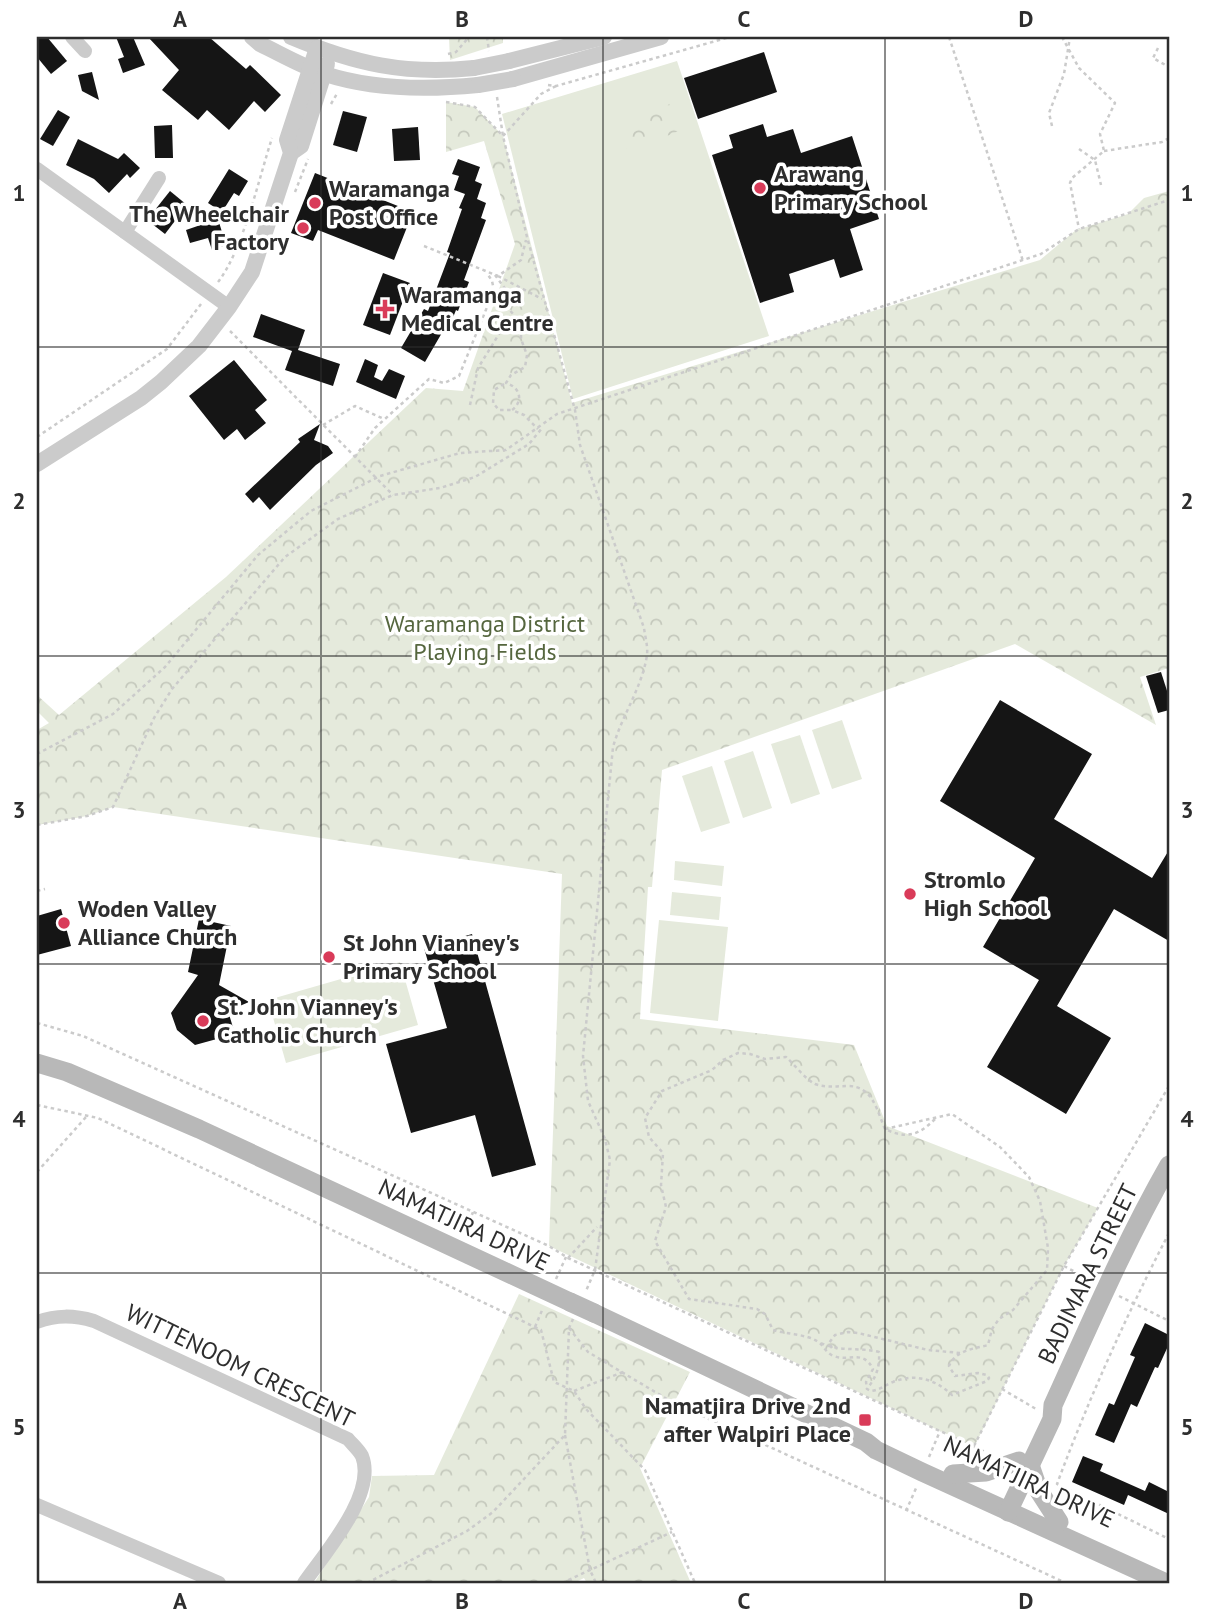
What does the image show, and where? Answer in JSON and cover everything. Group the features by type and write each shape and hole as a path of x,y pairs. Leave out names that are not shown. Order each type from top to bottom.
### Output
{"main road":[{"name":"NAMATJIRA DRIVE","path":"37,1063 67,1072 198,1129 570,1301 866,1442 876,1450 1005,1504 1166,1583"},
{"name":"BADIMARA STREET","path":"1005,1504 1025,1463 1052,1419 1053,1405 1106,1289 1169,1165"},
{"name":"NAMATJIRA DRIVE","path":"866,1442 880,1441 953,1474 1005,1504 1059,1522 1169,1575"},
{"path":"953,1474 986,1472 1025,1463 1059,1522"}],"street":[{"path":"72,37 85,51"},
{"path":"251,37 260,44 318,71 386,86 437,89 509,61 604,37"},
{"path":"291,37 358,62 420,71 513,79 661,37"},
{"path":"37,462 141,398 161,382 199,346 229,307 252,272 291,153 287,140 318,71 324,51"},
{"path":"37,169 229,307"},
{"path":"125,232 159,178"},
{"name":"WITTENOOM CRESCENT","path":"37,1322 66,1315 94,1321 348,1439 361,1455 365,1476 358,1503 304,1583"},
{"path":"37,1505 219,1583"}],"path":[{"path":"441,56 456,52 469,37"},
{"path":"487,37 489,54"},
{"path":"522,37 530,37"},
{"path":"503,136 541,93 556,86 730,37"},
{"path":"949,37 1023,261"},
{"path":"1062,37 1079,68 1115,103 1100,134 1104,151"},
{"path":"1052,126 1049,113 1064,74 1070,37"},
{"path":"1158,48 1153,58 1169,67"},
{"path":"542,83 556,86"},
{"path":"328,111 336,93 344,87"},
{"path":"497,97 503,136 527,237 575,410 580,444 644,628 647,652 638,690 620,722 613,747 583,1056 588,1101 605,1139 610,1160 595,1270"},
{"path":"437,101 475,107 503,136"},
{"path":"1079,229 1070,183 1072,178 1104,151 1162,142 1169,138"},
{"path":"1079,149 1095,160 1101,185"},
{"path":"291,200 308,160"},
{"path":"37,825 87,816 113,807 155,718 172,689 285,557 338,519 393,495 440,488 475,477 529,444 539,430 557,414 1023,261 1041,254 1079,229 1169,200"},
{"path":"497,276 521,260 527,237"},
{"path":"424,246 497,276 543,299"},
{"path":"355,457 384,419 429,379 444,383 459,376 494,290 487,273"},
{"path":"497,276 509,294 507,307 522,326 521,339 527,362 525,367 494,390 492,399 499,410 512,410 524,415 539,430"},
{"path":"219,321 393,495"},
{"path":"470,405 478,368 504,326 522,326"},
{"path":"506,383 514,387 520,395 518,404 512,410"},
{"path":"323,425 355,406 384,419"},
{"path":"37,754 113,714 164,667 258,555 312,511 376,478 460,453 506,450 539,430"},
{"path":"37,891 46,889"},
{"path":"37,1023 83,1036 473,1212 983,1451"},
{"path":"867,1389 875,1379 880,1364 879,1352 868,1349 832,1349 818,1341 773,1330 765,1314 757,1308 688,1299 655,1241 666,1207 661,1185 663,1153 649,1138 646,1118 662,1091 712,1070 723,1060 738,1054 750,1054 765,1059 786,1057 813,1083 836,1088 861,1088 870,1094 885,1129 901,1136 918,1133 935,1119"},
{"path":"974,1447 1064,1266 1169,1086"},
{"path":"37,1105 98,1118 541,1330 554,1382 574,1391 586,1409 645,1469 695,1583"},
{"path":"867,1389 876,1391 899,1380 920,1379 933,1380 952,1395 987,1381 987,1375 978,1373 955,1376 949,1366 952,1359 960,1353 988,1345 992,1329 999,1319 1013,1310 1047,1270 1048,1248 1040,1200 1029,1177 1000,1147 952,1114 885,1129"},
{"path":"37,1172 87,1116"},
{"path":"459,1250 473,1212"},
{"path":"568,1258 599,1226"},
{"path":"1169,1233 1133,1304 1076,1433 1058,1484 1169,1539"},
{"path":"1064,1266 1106,1289"},
{"path":"1133,1304 1169,1321"},
{"path":"596,1583 590,1570 565,1434 569,1328 587,1352 672,1402 1066,1583"},
{"path":"832,1349 829,1343 835,1335 848,1332 874,1335 928,1350 960,1353"},
{"path":"818,1341 828,1354 838,1358 854,1356 869,1362 873,1369 866,1382 867,1389"},
{"path":"574,1391 623,1372"},
{"path":"367,1583 467,1531 493,1512 565,1434"},
{"path":"562,1583 672,1532"}],"green space":[{"path":"449,37 503,37 503,43 450,60"},
{"path":"677,61 769,336 573,399 502,114"},
{"name":"Waramanga District Playing Fields","path":"446,102 475,107 503,136 572,403 1040,260 1076,230 1128,214 1144,198 1169,191 1169,668 1140,677 1156,725 1015,644 662,770 652,887 648,887 640,1019 854,1045 887,1126 1098,1208 1064,1266 974,1447 549,1246 562,874 113,807 87,816 37,825 37,730 49,723 37,711 37,695 59,715 226,577 426,388 463,391 515,244 484,141 446,152"},
{"path":"674,102 685,128 629,153 617,128"},
{"path":"842,720 862,779 832,789 812,730"},
{"path":"800,735 820,794 791,804 771,744"},
{"path":"753,751 772,808 743,818 724,761"},
{"path":"712,766 730,823 701,832 682,776"},
{"path":"675,861 724,866 722,886 674,880"},
{"path":"672,892 721,897 719,920 670,915"},
{"path":"659,920 728,927 718,1021 650,1013"},
{"path":"400,962 418,1025 286,1063 268,1000"},
{"path":"519,1294 690,1372 640,1468 691,1583 587,1583 584,1578 574,1583 314,1583 369,1497 372,1476 434,1475"}],"building":[{"path":"37,37 47,37 67,61 51,74 37,57"},
{"path":"116,37 133,37 145,65 123,73 118,59 124,57"},
{"path":"148,37 209,37 246,69 250,65 281,95 265,112 254,101 229,130 207,110 198,120 162,90 179,70"},
{"path":"764,52 777,92 698,119 684,78"},
{"path":"92,72 99,100 82,91 78,75"},
{"path":"58,110 70,117 53,146 40,139"},
{"path":"343,111 367,117 357,152 333,145"},
{"path":"763,124 767,137 793,129 801,153 852,136 879,219 850,229 863,270 840,278 834,259 789,274 794,292 760,303 712,155 733,148 729,135"},
{"path":"172,125 173,158 155,158 154,126"},
{"path":"418,127 420,160 394,161 392,129"},
{"path":"78,139 118,159 124,153 140,168 130,178 127,174 109,193 94,179 66,165"},
{"path":"458,159 480,167 475,181 482,184 477,199 486,203 481,218 486,220 464,280 469,282 458,311 456,310 452,320 450,319 425,362 401,348 424,309 428,311 450,253 447,252 465,194 454,190 459,176 452,174"},
{"path":"229,169 248,181 239,196 234,193 222,212 208,203"},
{"path":"315,173 413,212 394,260 318,230 313,241 291,233"},
{"path":"170,191 187,205 165,234 147,220"},
{"path":"218,219 226,245 212,250 208,238 190,243 186,230"},
{"name":"Waramanga Medical Centre","path":"383,273 410,283 390,335 363,325"},
{"path":"261,314 305,330 298,350 340,364 333,386 285,370 292,351 253,337"},
{"path":"365,359 378,365 374,377 382,381 389,369 405,376 396,399 356,382"},
{"path":"234,360 267,400 255,410 266,423 245,440 237,429 224,440 189,396"},
{"path":"320,424 314,440 328,446 333,453 316,465 270,510 259,497 253,503 245,494 300,442 298,439"},
{"path":"1161,672 1169,697 1169,710 1158,713 1146,676"},
{"path":"1000,700 1092,754 1054,819 1152,878 1169,850 1169,941 1114,909 1057,1006 1111,1038 1066,1114 987,1067 1039,980 983,947 1035,858 940,801"},
{"path":"61,909 71,946 37,955 37,916"},
{"path":"199,919 231,926 219,985 249,1002 228,1011 235,1034 195,1045 177,1030 171,1013 198,975 188,972"},
{"path":"472,934 536,1165 492,1177 475,1115 411,1133 386,1044 447,1028 424,948"},
{"path":"1145,1323 1169,1335 1169,1344 1137,1407 1131,1404 1114,1443 1095,1435 1109,1403 1114,1405 1135,1357 1130,1355"},
{"path":"1083,1456 1103,1464 1100,1471 1145,1491 1149,1482 1169,1492 1169,1514 1128,1495 1124,1505 1072,1482"}],"place":[{"name":"Arawang Primary School","path":"760,188"},
{"name":"Waramanga Post Office","path":"315,203"},
{"name":"The Wheelchair Factory","path":"303,228"},
{"name":"Waramanga Medical Centre","path":"385,309"},
{"name":"Stromlo High School","path":"910,894"},
{"name":"Woden Valley Alliance Church","path":"64,923"},
{"name":"St John Vianney's Primary School","path":"329,957"},
{"name":"St. John Vianney's Catholic Church","path":"203,1021"},
{"name":"Namatjira Drive 2nd after Walpiri Place","path":"865,1420"}]}
